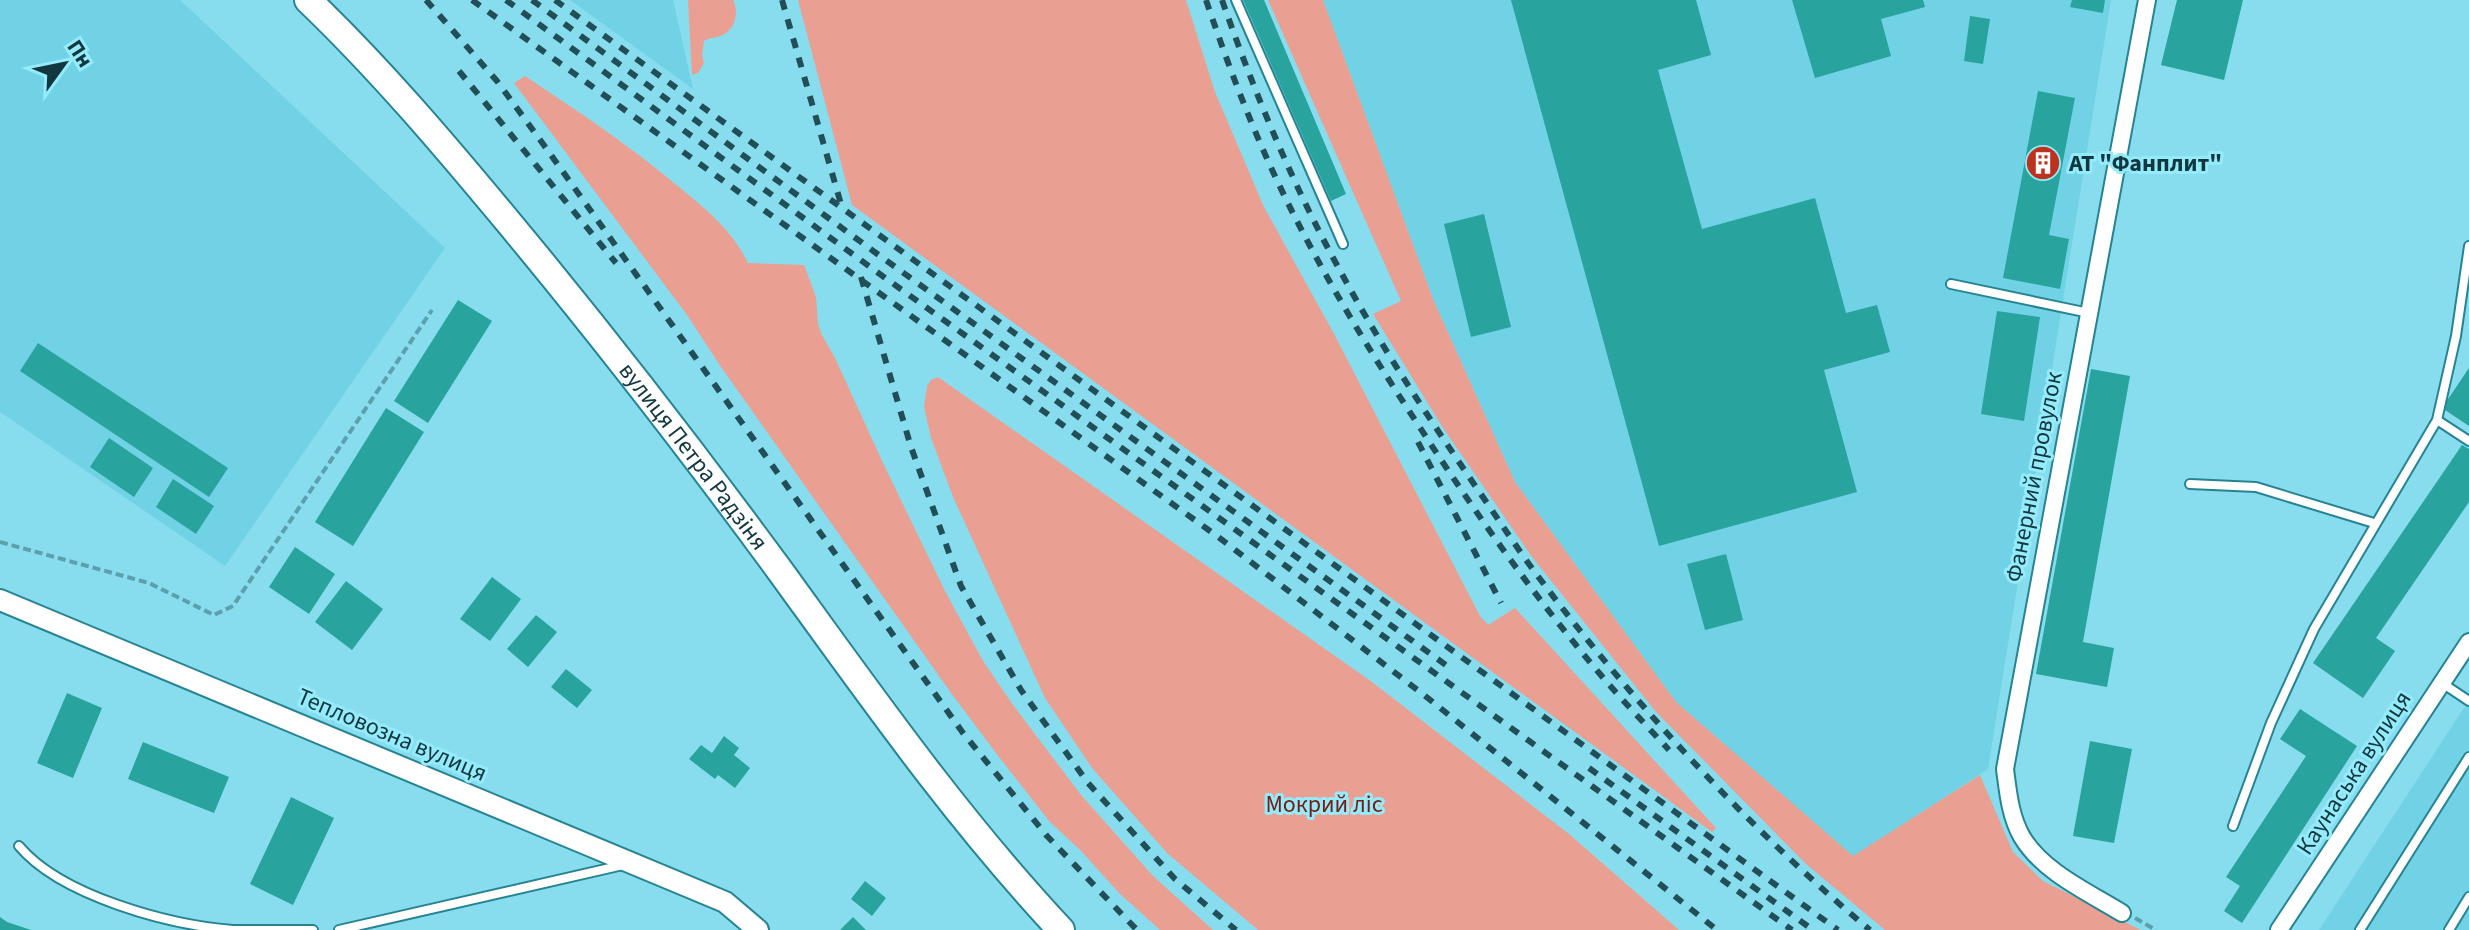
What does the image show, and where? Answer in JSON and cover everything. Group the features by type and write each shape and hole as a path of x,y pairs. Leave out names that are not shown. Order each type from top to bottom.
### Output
{"main road":[{"name":"вулиця Петра Радзіня","path":"308,0 418,113 551,273 684,440 908,746 1006,871 1061,930"}],"street":[{"name":"Фанерний провулок","path":"2122,913 2050,868 2022,838 2009,806 2005,769 2147,0"},
{"name":"Тепловозна вулиця","path":"0,600 725,902 758,930"},
{"name":"Каунаська вулиця","path":"2279,930 2469,642"}],"lane":[{"path":"1236,0 1343,244"},
{"path":"2233,826 2271,723 2314,629 2437,420 2456,336 2469,246"},
{"path":"1951,284 2089,313"},
{"path":"2437,420 2469,441"},
{"path":"2190,484 2256,487 2374,523"},
{"path":"2442,683 2469,701"},
{"path":"2360,930 2469,757"},
{"path":"19,846 34,863 85,893 175,921 233,930 313,930"},
{"path":"339,930 630,863"},
{"path":"2449,930 2469,897"}],"path":[{"path":"0,542 149,583 214,615 233,606 432,310"}],"shaded area":[{"path":"0,0 180,0 445,248 225,566 0,412"},
{"path":"570,0 673,0 693,89"},
{"name":"АТ \"Фанплит\"","path":"1323,0 2111,0 1988,769 1853,857 1676,702 1515,482 1433,299"},
{"path":"2469,700 2469,930 2319,930"}],"green space":[{"path":"688,0 733,0 736,9 735,19 727,32 704,41 704,63 698,73 692,75"},
{"path":"798,0 1186,0 1215,92 1264,207 1333,332 1480,616 1488,625 1515,608 1716,828 1712,832 852,205"},
{"path":"1268,0 1323,0 1433,299 1515,482 1676,702 1853,856 1980,775 2013,852 2043,881 2141,930 1885,930 1806,864 1656,712 1532,557 1443,428 1373,314 1401,301"},
{"path":"525,76 623,143 709,212 727,231 748,263 804,265 816,297 822,335 945,591 983,661 1081,795 1153,876 1213,930 1160,930 1049,821 951,693 687,315 514,83"},
{"name":"Мокрий ліс","path":"938,377 1372,682 1569,834 1679,930 1258,930 1167,853 1092,768 1045,698 953,497 931,438 924,407 927,386"}],"building":[{"path":"1243,0 1264,0 1346,194 1331,201"},
{"path":"1511,0 1696,0 1711,55 1658,70 1702,229 1815,198 1846,313 1877,305 1890,352 1824,370 1857,492 1659,546"},
{"path":"1792,0 1923,0 1925,7 1881,19 1891,56 1815,78"},
{"path":"2072,0 2105,0 2103,13 2070,7"},
{"path":"2177,0 2243,0 2224,80 2161,65"},
{"path":"1970,16 1990,19 1983,64 1964,61"},
{"name":"АТ \"Фанплит\"","path":"2038,91 2075,98 2049,235 2069,239 2060,289 2003,278"},
{"path":"1484,214 1511,327 1471,337 1444,224"},
{"path":"458,300 492,321 428,423 394,401"},
{"path":"1997,311 2040,317 2024,421 1981,414"},
{"path":"38,343 228,468 209,497 20,371"},
{"path":"2469,368 2469,426 2442,408"},
{"path":"2091,369 2130,376 2083,642 2114,648 2107,687 2036,674"},
{"path":"386,408 424,432 353,546 315,522"},
{"path":"109,438 153,468 134,497 90,467"},
{"path":"2462,445 2469,449 2469,502 2376,638 2395,651 2363,698 2313,663"},
{"path":"173,479 214,506 196,534 156,507"},
{"path":"295,547 335,574 309,614 269,587"},
{"path":"1726,554 1743,620 1705,630 1687,564"},
{"path":"492,577 521,599 490,641 460,619"},
{"path":"346,581 383,609 352,650 315,622"},
{"path":"536,615 557,632 528,667 507,649"},
{"path":"566,669 592,690 577,708 551,687"},
{"path":"67,693 102,708 73,778 37,763"},
{"path":"2300,709 2357,746 2242,923 2224,911 2240,886 2226,877 2306,756 2280,739"},
{"path":"724,736 739,748 734,755 750,768 735,788 718,775 715,779 689,759 701,745 712,753"},
{"path":"2090,741 2132,749 2114,843 2073,836"},
{"path":"143,742 229,777 214,813 128,779"},
{"path":"291,797 334,818 293,905 250,884"},
{"path":"865,881 886,898 872,916 851,899"},
{"path":"0,917 7,922 31,930 0,930"},
{"path":"853,917 866,930 840,930"}],"railway":[{"path":"426,0 497,81 963,733 1047,836 1137,930"},
{"path":"472,0 1217,536 1424,695 1717,930"},
{"path":"506,0 877,272 1792,930"},
{"path":"532,0 1450,668"},
{"path":"555,0 1838,930"},
{"path":"782,0 843,211"},
{"path":"1206,0 1255,131 1289,206 1322,269 1377,360 1503,550 1575,644 1669,750"},
{"path":"1222,0 1276,140 1343,276 1408,385 1516,546 1614,673 1695,764 1781,851 1870,930"},
{"path":"459,71 616,263"},
{"path":"861,277 911,447 961,586 1021,690 1088,783 1175,879 1236,930"},
{"path":"1418,442 1501,603"},
{"path":"1589,768 1813,930"}],"place":[{"name":"АТ \"Фанплит\"","path":"2043,163"}]}
